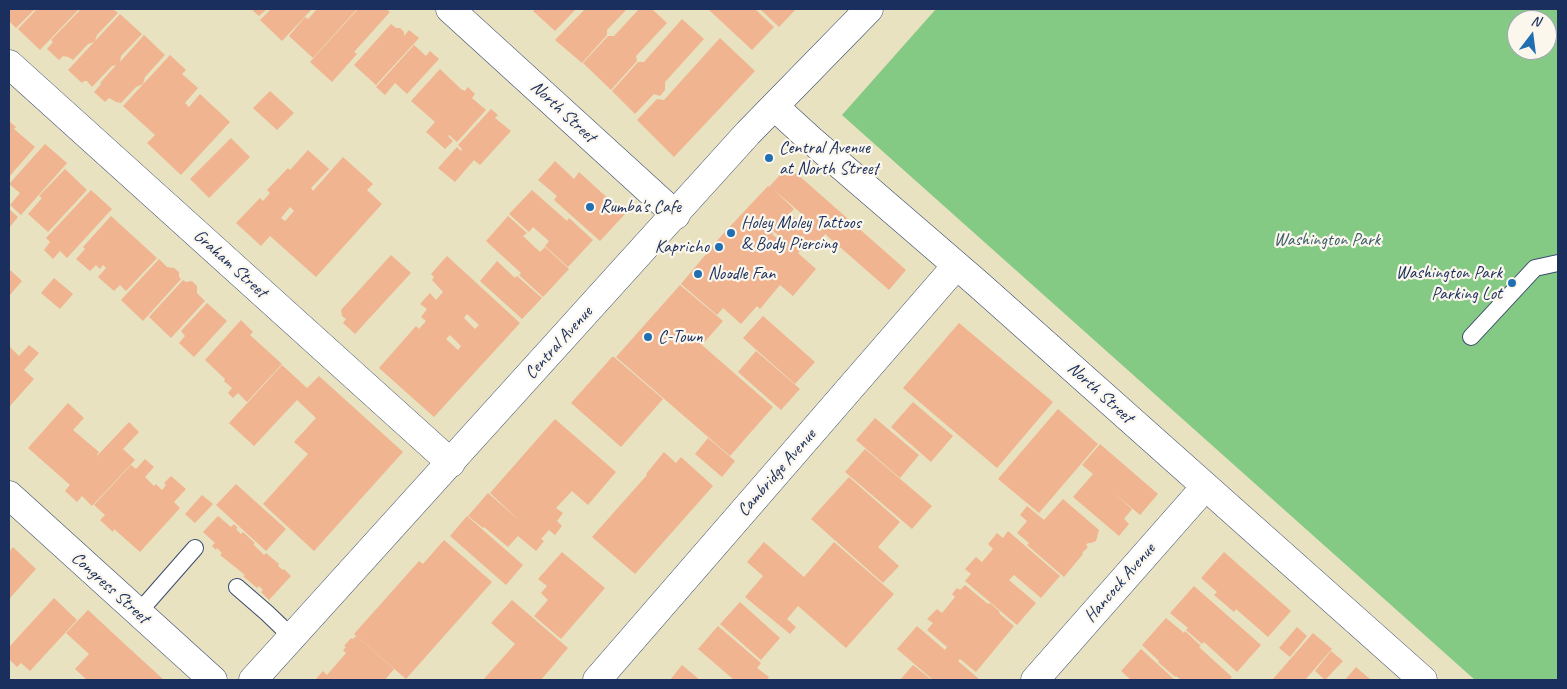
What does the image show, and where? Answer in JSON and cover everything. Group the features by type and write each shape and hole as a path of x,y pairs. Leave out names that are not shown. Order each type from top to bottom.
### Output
{"street":[{"name":"North Street","path":"450,9 676,215"},
{"name":"Central Avenue","path":"253,680 676,215 748,133 869,9"},
{"name":"Graham Street","path":"9,64 451,463"},
{"name":"North Street","path":"775,107 810,140 956,266 1423,680"},
{"name":"Cambridge Avenue","path":"597,680 956,266"},
{"name":"Hancock Avenue","path":"1035,680 1205,486"},
{"name":"Congress Street","path":"9,496 213,680"}],"lane":[{"path":"1471,337 1535,268 1558,263"},
{"path":"138,613 195,548"},
{"path":"237,587 268,613 292,637"}],"green space":[{"name":"Washington Park","path":"936,9 1558,9 1558,680 1475,680 842,115"}],"building":[{"path":"9,9 35,9 16,28 9,21"},
{"path":"37,9 79,9 40,50 18,29"},
{"path":"81,9 113,9 118,13 97,35 95,41 120,14 142,34 121,56 120,62 144,35 165,55 145,77 143,84 136,87 121,103 109,98 105,102 94,92 116,65 112,66 92,87 87,81 82,83 68,70 94,42 88,44 73,60 63,56 59,60 47,49 53,42 51,40"},
{"path":"251,9 267,9 259,16"},
{"path":"271,9 312,9 282,41 260,20"},
{"path":"317,9 357,9 313,58 289,36 305,17 308,19"},
{"path":"358,9 386,9 390,12 354,52 357,54 332,82 310,62"},
{"path":"535,9 576,9 555,31 533,11"},
{"path":"585,9 627,9 607,30 607,35 582,63 555,40"},
{"path":"639,9 652,9 667,23 636,56 637,61 611,90 583,63 608,36 614,36"},
{"path":"708,9 755,9 774,27 752,50"},
{"path":"760,9 796,9 779,27"},
{"path":"682,19 704,39 665,82 665,90 660,96 654,94 635,114 612,91 638,62 644,62"},
{"path":"391,24 396,28 400,28 404,32 404,36 409,30 419,38 376,85 354,65"},
{"path":"720,38 755,71 674,157 637,120 657,99 664,100"},
{"path":"414,45 426,56 430,51 439,59 407,94 395,83 385,95 376,87"},
{"path":"170,55 186,70 182,74 198,88 185,103 189,107 200,94 230,122 181,175 147,143 155,135 123,106"},
{"path":"440,69 461,89 465,91 468,87 475,94 472,98 486,110 457,142 449,135 453,141 445,149 426,132 435,122 411,101"},
{"path":"270,91 294,113 277,130 253,108"},
{"path":"491,109 498,115 495,118 511,131 480,165 474,160 455,182 438,168 457,147 461,151 462,149 458,145"},
{"path":"9,121 16,127 14,129 35,147 9,177"},
{"path":"231,138 250,157 209,198 190,179"},
{"path":"45,144 67,163 21,215 10,205 20,193 9,184"},
{"path":"308,150 329,169 311,188 313,191 343,157 373,184 367,190 382,204 316,277 270,236 261,246 236,223 260,198 263,201 270,193 267,190 288,168 290,170","holes":["290,207 294,211 285,221 281,218"]},
{"name":"Rumba's Cafe","path":"555,161 574,179 579,172 625,214 600,241 554,200 557,196 538,180"},
{"path":"788,166 906,270 889,290 825,234 813,248 807,243 798,253 816,269 793,296 780,285 760,309 757,306 741,324 723,308 717,315 681,284 722,235","holes":["774,190 802,214 797,220 790,213 794,209","772,230 786,242 783,243 773,235"]},
{"path":"65,169 87,190 48,232 28,214 42,198 39,196"},
{"path":"91,190 112,209 67,258 60,251 53,259 44,250 50,242 46,238"},
{"path":"532,190 567,221 569,218 593,240 568,267 545,246 549,241 533,227 529,232 509,214"},
{"path":"9,209 18,217 9,228"},
{"path":"111,216 157,258 126,291 120,285 114,291 98,277 106,268 103,265 100,269 96,265 90,271 76,259 85,249 83,247"},
{"path":"508,216 527,233 523,236 540,252 545,247 569,269 543,297 519,275 521,273 486,241"},
{"path":"391,255 411,273 355,334 343,323 346,319 342,316 341,310"},
{"path":"447,256 520,323 434,417 379,368 416,326 419,329 426,321 421,317 427,309 420,304 430,293 436,300 443,292 432,280 434,277 431,274","holes":["467,314 479,325 475,329 464,318","450,335 461,346 458,350 446,339"]},
{"path":"159,259 167,267 174,268 179,272 181,279 143,321 121,300"},
{"path":"497,261 515,278 517,276 542,298 522,319 480,281"},
{"path":"9,269 22,281 9,296"},
{"path":"54,278 73,294 60,309 41,293"},
{"path":"183,280 186,282 192,281 197,286 197,293 205,301 171,338 149,317"},
{"path":"680,285 723,321 702,345 773,407 730,456 616,357"},
{"path":"207,303 227,321 194,357 179,343 185,336 181,331"},
{"path":"763,316 815,362 795,384 743,338"},
{"path":"241,320 253,332 250,335 282,364 247,402 238,393 233,398 228,393 232,388 205,360"},
{"path":"959,323 1053,402 997,468 903,388"},
{"path":"29,345 39,353 24,370 34,379 9,407 9,346 19,356"},
{"path":"756,351 800,389 781,410 738,372"},
{"path":"612,357 663,399 621,447 571,403"},
{"path":"282,365 307,388 319,376 403,452 314,551 263,504 308,454 294,442 316,418 297,400 254,446 229,423"},
{"path":"913,402 953,436 931,462 891,427"},
{"path":"68,403 84,418 73,430 99,452 96,457 129,422 139,432 123,449 135,460 92,506 82,496 77,502 65,491 70,485 28,448"},
{"path":"1058,409 1098,444 1039,513 998,479"},
{"path":"875,418 919,455 900,478 856,440"},
{"path":"555,419 616,472 588,505 572,491 556,508 563,513 557,521 562,526 555,535 549,530 541,539 544,541 536,551 518,536 508,547 468,516 488,493 520,521 490,493"},
{"path":"708,438 735,461 722,477 695,454"},
{"path":"1100,444 1158,494 1140,515 1112,491 1132,509 1124,519 1129,524 1119,536 1073,497 1093,474 1082,465"},
{"path":"865,449 932,506 912,529 845,472"},
{"path":"664,452 676,463 681,457 713,486 635,574 592,537 647,475"},
{"path":"145,459 154,467 145,477 154,486 156,484 162,490 166,485 164,483 171,476 186,489 174,502 180,508 140,552 114,529 113,532 100,520 105,515 94,505 131,465 136,469"},
{"path":"849,477 900,522 878,547 899,566 883,583 811,519"},
{"path":"236,484 286,529 266,551 216,505"},
{"path":"202,495 213,504 195,523 185,514"},
{"path":"1063,499 1099,530 1096,541 1086,545 1088,547 1064,577 1027,545 1029,543 1017,533 1027,521 1020,515 1027,506 1044,520"},
{"path":"218,516 231,527 234,524 238,528 236,529 241,534 243,532 255,543 253,544 264,555 266,553 291,576 269,600 261,592 263,590 259,586 257,588 243,576 245,575 220,555 222,553 212,546 215,543 203,532"},
{"path":"467,516 523,565 506,585 450,536"},
{"path":"1008,531 1060,576 1041,598 1014,575 1009,580 1036,603 1017,625 965,581 971,574 965,569 976,557 982,562 993,549 988,544 997,533 1003,538"},
{"path":"444,540 492,582 406,679 354,634 419,561 423,564"},
{"path":"764,542 804,577 834,542 894,594 846,648 798,606 787,619 796,627 790,634 745,597 763,576 747,562"},
{"path":"13,547 36,569 9,599 9,552"},
{"path":"562,552 605,588 561,639 534,616 548,600 541,593 547,586 538,579"},
{"path":"1224,552 1291,611 1268,637 1236,609 1234,612 1214,595 1217,592 1201,578"},
{"path":"965,585 988,604 990,603 1014,626 976,672 960,659 958,661 978,680 933,680 897,649 917,626 945,650 947,647 927,630 933,623 927,619 937,609 942,613 955,597 952,594 957,588 960,590"},
{"path":"1194,586 1261,645 1237,672 1204,642 1202,644 1186,630 1188,628 1170,613"},
{"path":"54,598 77,620 30,671 21,663 17,667 9,659 9,647"},
{"path":"512,600 568,648 541,680 483,680 515,644 491,623"},
{"path":"740,602 780,638 761,660 720,624"},
{"path":"88,610 164,680 87,680 75,669 89,654 66,633"},
{"path":"1166,618 1184,633 1185,631 1201,646 1199,647 1232,677 1229,680 1181,680 1158,662 1142,645"},
{"path":"718,626 761,663 757,668 769,677 767,680 734,680 698,649"},
{"path":"1297,627 1307,636 1290,657 1279,648"},
{"path":"1313,633 1332,649 1305,680 1273,679"},
{"path":"356,636 394,669 385,680 315,680 323,671 327,675 346,653 343,650 346,647 344,646 351,638 353,639"},
{"path":"1141,649 1175,680 1131,680 1121,671"},
{"path":"1331,651 1343,661 1325,680 1315,671"},
{"path":"682,665 700,680 670,680"},
{"path":"913,665 932,680 900,680"},
{"path":"1356,667 1371,680 1345,680"}],"place":[{"name":"Central Avenue at North Street","path":"769,158"},
{"name":"Rumba's Cafe","path":"590,207"},
{"name":"Holey Moley Tattoos & Body Piercing","path":"731,233"},
{"name":"Kapricho","path":"719,247"},
{"name":"Noodle Fan","path":"698,274"},
{"name":"Washington Park Parking Lot","path":"1512,283"},
{"name":"C-Town","path":"648,337"}]}
